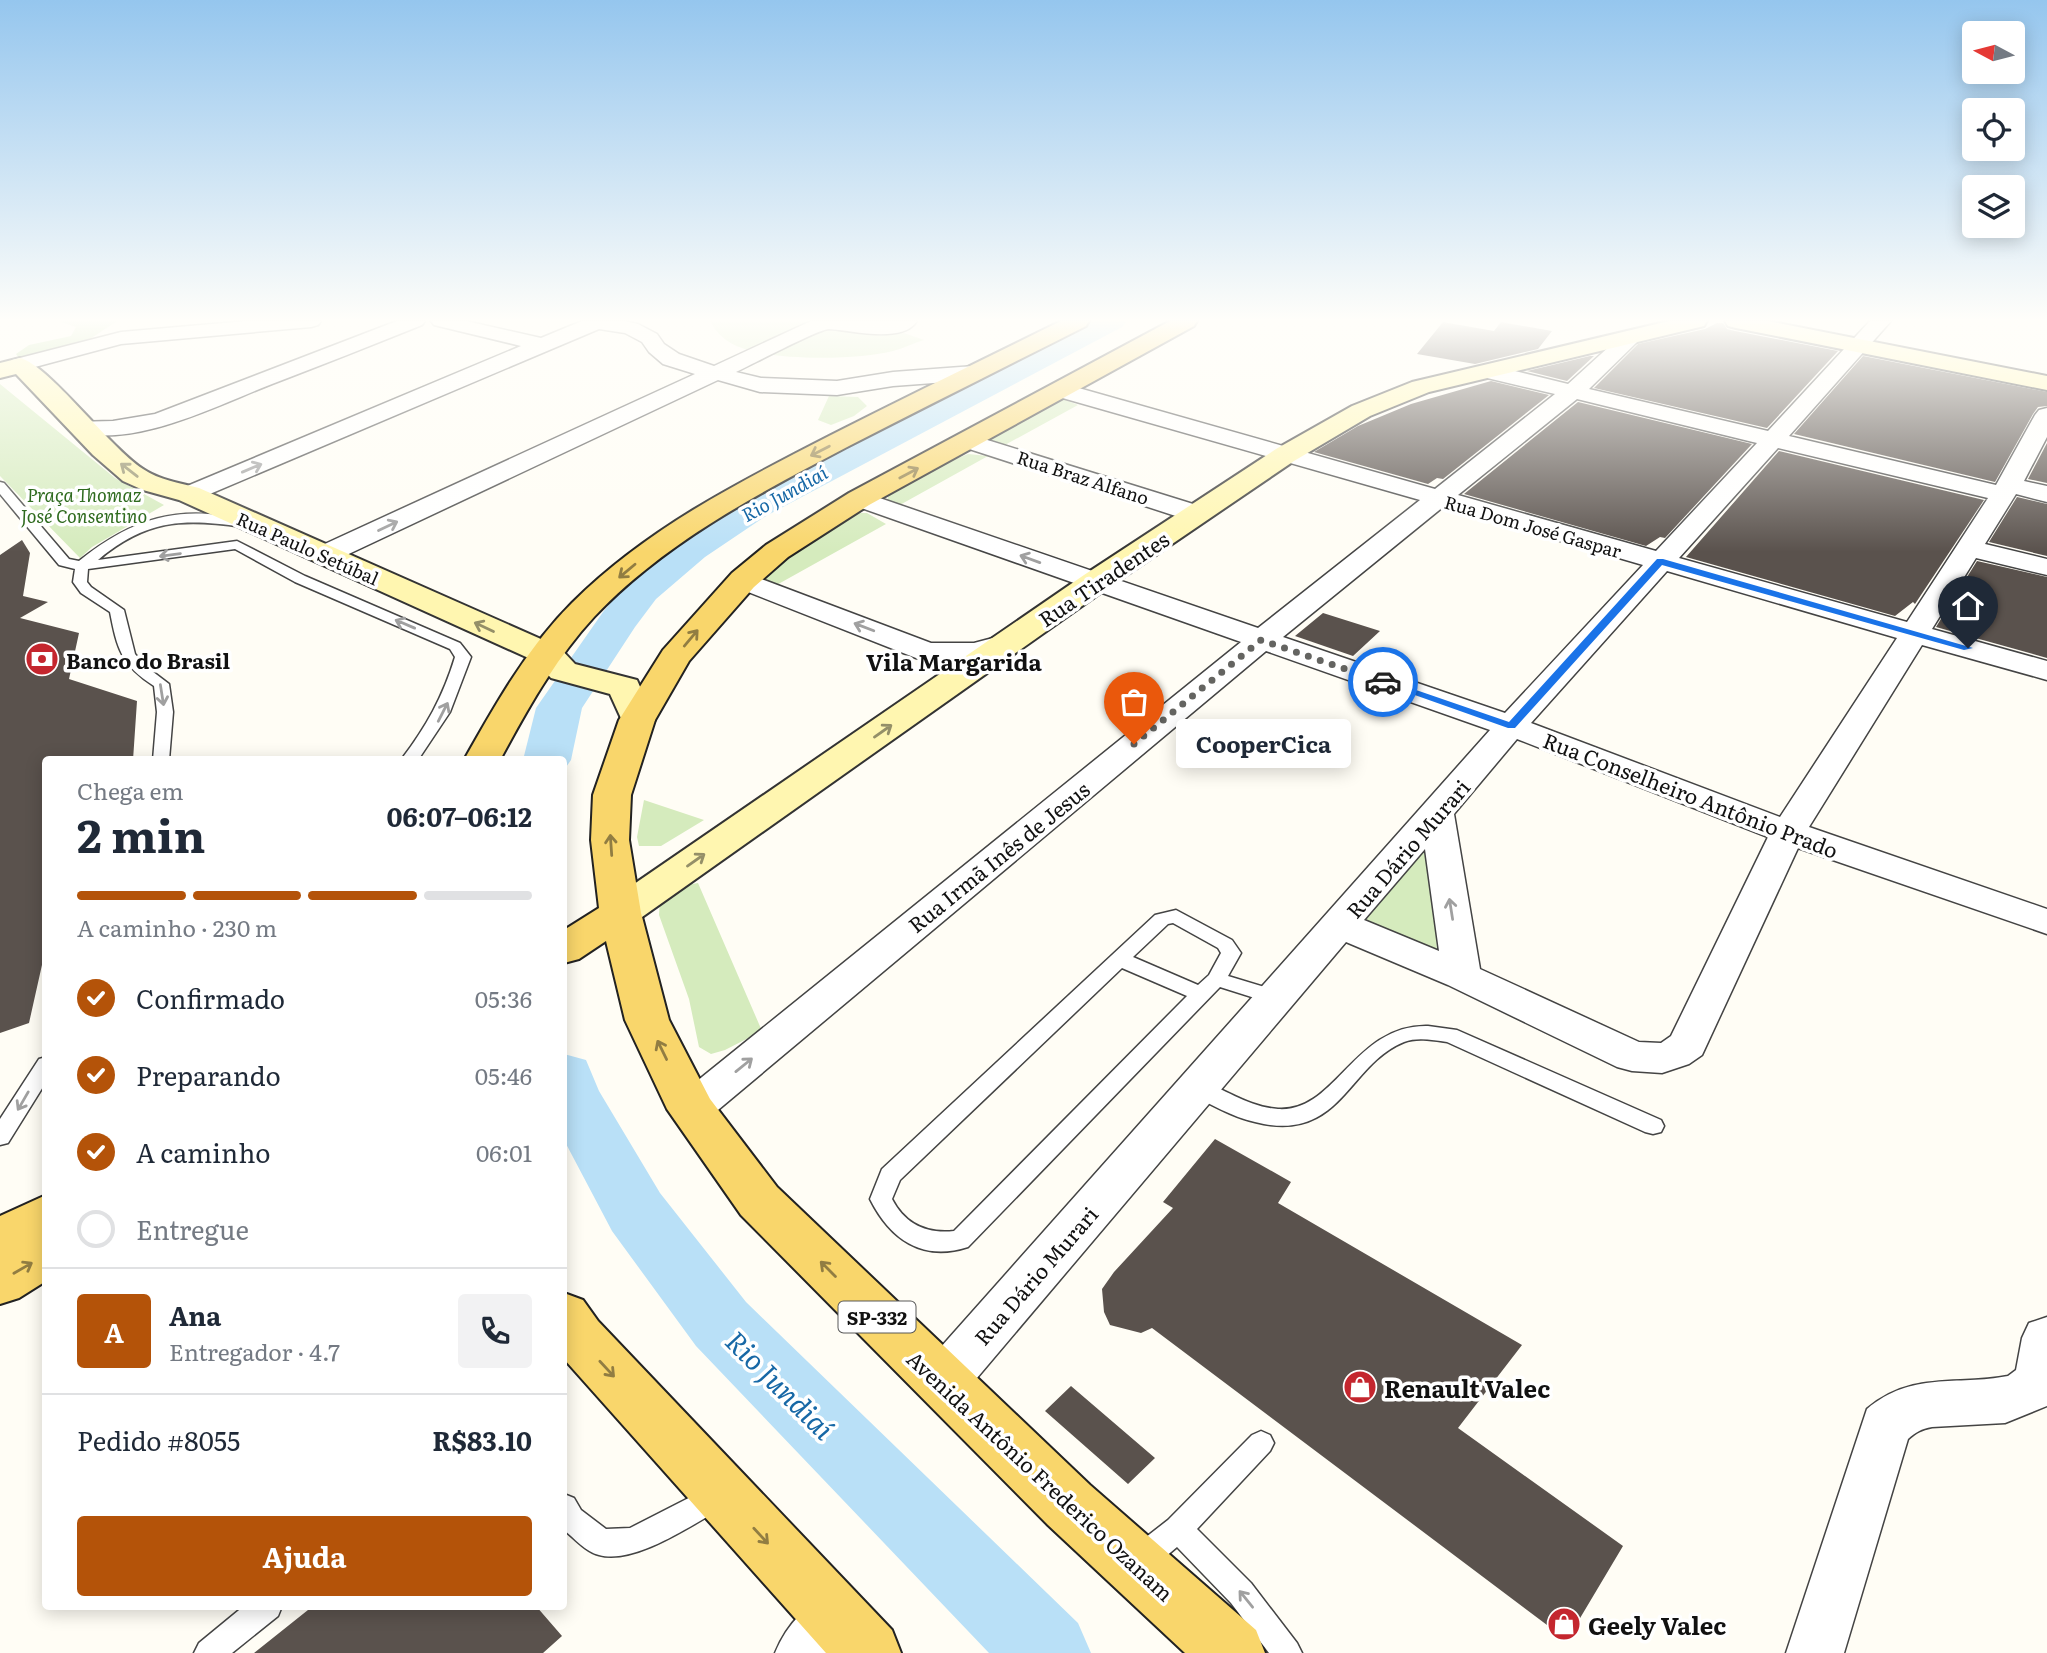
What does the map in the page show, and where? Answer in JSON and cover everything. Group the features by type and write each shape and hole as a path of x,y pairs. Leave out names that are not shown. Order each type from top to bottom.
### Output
{"main road":[{"path":"484,756 525,686 555,662 583,611 624,573 669,537 782,470 925,398"},
{"name":"Avenida Antônio Frederico Ozanam","path":"1045,398 859,499 777,551 743,580 675,657 637,720 612,794 610,840 588,934 647,1020 691,1109 759,1201 942,1382 1134,1565 1233,1653"},
{"path":"0,1282 36,1228"},
{"path":"567,1320 579,1338 722,1493 829,1644"}],"street":[{"name":"Rua Paulo Setúbal","path":"48,398 134,476 189,494 555,662 625,687 637,720"},
{"path":"80,427 113,428 160,420 211,398"},
{"path":"189,494 417,398"},
{"path":"326,555 663,398"},
{"path":"871,398 892,415"},
{"name":"Rua Dom José Gaspar","path":"1088,398 2047,671"},
{"name":"Rua Tiradentes","path":"588,934 1095,582 1285,455 1362,411 1394,398"},
{"name":"Rua Irmã Inês de Jesus","path":"691,1109 1261,640 1564,398"},
{"path":"1598,398 2006,490 2047,494"},
{"name":"Rua Dário Murari","path":"942,1382 1278,998 1511,726 1809,398"},
{"path":"1341,925 1462,976 1632,1056 1657,1060 1675,1056 1687,1045 1787,832 2006,490 2045,423"},
{"name":"Rua Braz Alfano","path":"968,441 1197,514"},
{"name":"Rua Conselheiro Antônio Prado","path":"859,499 1511,726 1787,832 2047,922"},
{"path":"1969,548 2047,568"},
{"path":"743,580 927,652 940,664 938,692"},
{"path":"927,652 975,652 1008,643"},
{"path":"1437,814 1462,976"},
{"path":"1815,1653 1886,1426 1903,1411 2015,1397 2032,1389 2040,1372 2047,1338"}],"lane":[{"path":"0,486 64,562 82,566 237,545 300,579 455,646 463,657 454,692 436,726 412,756"},
{"path":"161,756 165,712 162,684 128,658 117,610 86,590 80,582 82,566 103,548 126,534 167,518 194,515 259,526"},
{"path":"1176,916 1225,944 1231,953 1208,986 960,1240 938,1244 914,1238 887,1213 881,1199 890,1175 1162,919 1176,916"},
{"path":"1119,959 1208,986 1278,998"},
{"path":"1198,1088 1261,1116 1297,1116 1322,1105 1391,1040 1425,1032 1450,1035 1653,1126"},
{"path":"0,1138 42,1070"},
{"path":"1134,1565 1178,1529 1261,1443"},
{"path":"567,1512 571,1519 601,1543 633,1541 722,1493"},
{"path":"1178,1529 1241,1593 1287,1653"},
{"path":"209,1653 263,1610"}],"green space":[{"name":"Praça Thomaz José Consentino","path":"0,398 17,398 115,478 164,505 92,547 80,558 0,476"},
{"path":"828,398 859,398 867,406 854,416 831,425 818,420"},
{"path":"1063,399 1078,405 1003,446 991,442 989,438 1054,401"},
{"path":"968,454 988,456 898,506 887,501 889,494"},
{"path":"854,513 867,513 886,524 773,587 763,579 762,574"},
{"path":"644,800 704,820 661,846 639,846 637,837"},
{"path":"1428,846 1435,901 1437,953 1358,920"},
{"path":"698,883 762,1031 725,1050 711,1054 699,1047 689,999 659,915 660,898 681,886"}],"building":[{"path":"1431,398 1545,398 1443,479 1437,478 1428,484 1314,452 1358,426"},
{"path":"1638,398 1795,398 1767,428"},
{"path":"1826,398 2047,398 2047,406 2038,407 2033,414 1995,482 1794,434"},
{"path":"1578,402 1752,444 1665,538 1660,537 1646,546 1464,494"},
{"path":"2047,443 2047,483 2028,479"},
{"path":"1779,451 1984,500 1915,604 1913,602 1895,616 1686,557"},
{"path":"2017,497 2047,504 2047,556 1989,542"},
{"path":"22,540 30,553 23,596 48,602 20,618 79,633 69,679 137,701 133,756 42,756 42,965 29,1023 0,1033 0,555"},
{"path":"1977,561 2047,577 2047,658 1936,627"},
{"path":"1323,613 1380,631 1353,656 1295,636"},
{"name":"Renault Valec","path":"1215,1139 1291,1182 1278,1203 1522,1345 1458,1428 1623,1546 1567,1640 1152,1328 1141,1333 1110,1325 1104,1312 1102,1289 1114,1272 1173,1208 1163,1202"},
{"path":"1071,1386 1155,1458 1128,1484 1045,1411"},
{"path":"308,1610 539,1610 562,1636 543,1653 254,1653"}],"waterway":[{"name":"Rio Jundiaí","path":"548,756 559,708 642,590 691,549 753,508 964,398"},
{"name":"Rio Jundiaí","path":"567,1086 636,1212 721,1324 1048,1653"}],"way so far":[{"path":"1134,744 1261,640 1383,682"}],"place":[{"name":"Banco do Brasil","path":"42,659"},
{"name":"CooperCica","path":"1134,744"},
{"name":"Renault Valec","path":"1360,1387"},
{"name":"Geely Valec","path":"1564,1624"}],"district":[{"name":"Vila Margarida","path":"954,661"}],"route":[{"path":"1383,682 1511,726 1660,561 1968,648"}]}
